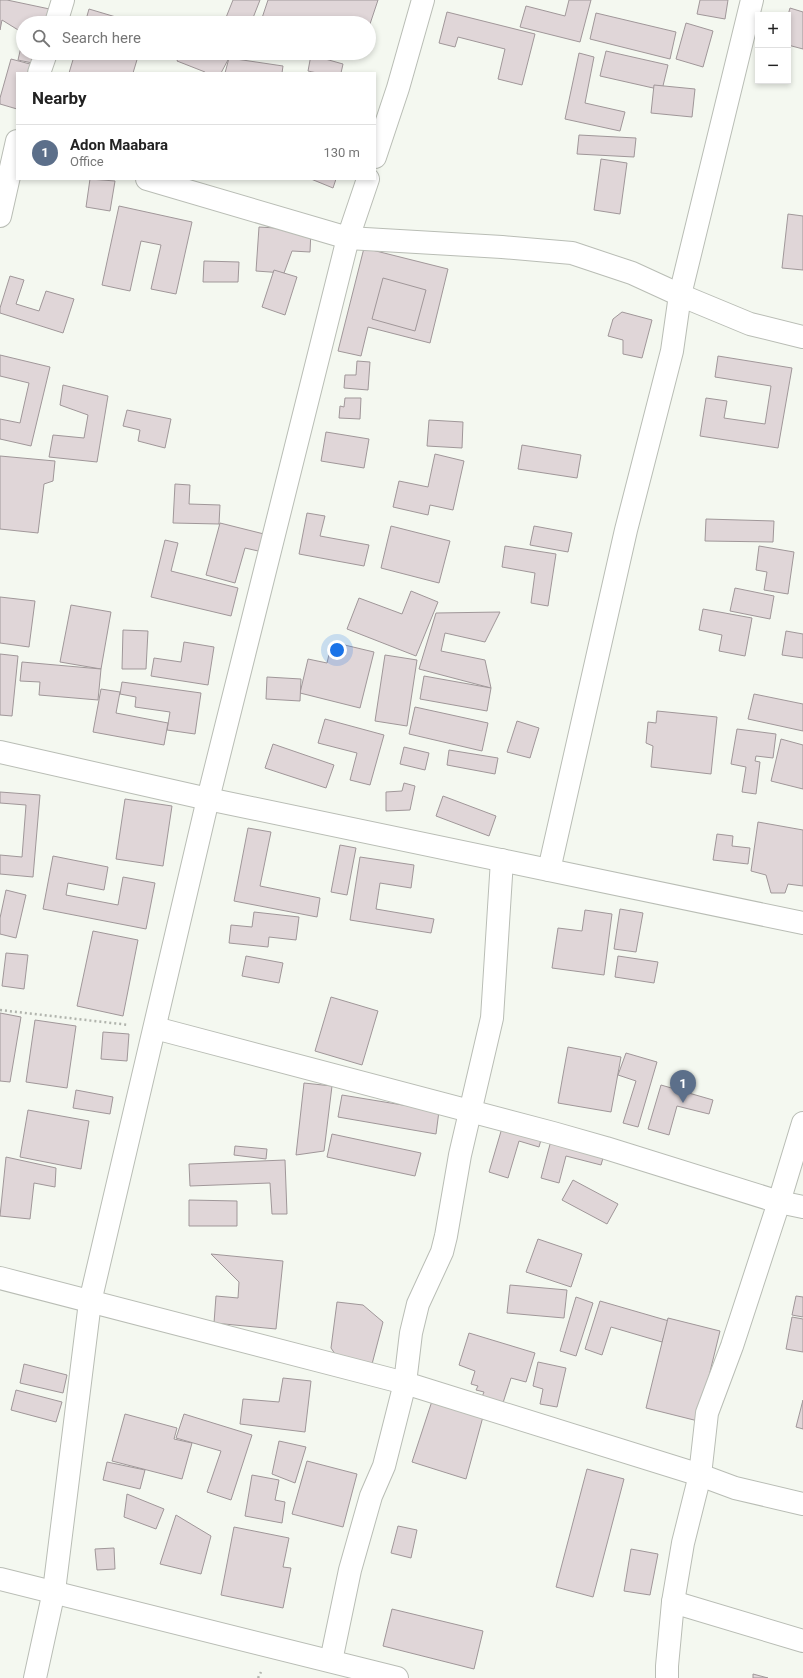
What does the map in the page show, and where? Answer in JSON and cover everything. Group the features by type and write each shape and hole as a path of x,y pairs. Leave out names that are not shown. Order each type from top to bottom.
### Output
{"street":[{"path":"58,16 63,0"},
{"path":"376,154 398,88 423,0"},
{"path":"549,870 626,530 672,351 680,296 752,0"},
{"path":"39,72 44,60"},
{"path":"0,136 16,141"},
{"path":"0,216 16,145"},
{"path":"150,180 348,238 502,247 572,254 632,272 680,296 750,324 803,337"},
{"path":"35,1678 54,1591 90,1302 208,799 348,238 368,180"},
{"path":"0,752 208,799 803,923"},
{"path":"331,1661 350,1570 371,1496 384,1466 405,1383 411,1333 418,1304 442,1252 446,1236 469,1112 492,1018 502,860"},
{"path":"155,1028 606,1148 779,1202 803,1207"},
{"path":"668,1678 667,1666 673,1602 683,1543 700,1475 707,1413 732,1346 779,1202 803,1122"},
{"path":"0,1278 405,1383 700,1475 735,1488 803,1504"},
{"path":"0,1578 397,1678"},
{"path":"673,1602 803,1641"}],"path":[{"path":"0,1010 155,1028"}],"building":[{"path":"0,0 7,0 59,11 58,16 16,16 16,29 2,20 0,30"},
{"path":"233,0 260,0 254,16 227,16"},
{"path":"268,0 378,0 373,16 263,16"},
{"path":"569,0 591,0 580,42 520,27 526,6 565,16"},
{"path":"700,0 728,0 725,19 697,14"},
{"path":"790,8 803,12 803,49 791,46 791,12 789,12"},
{"path":"89,9 112,16 87,16"},
{"path":"447,12 535,34 522,85 498,79 505,49 458,37 455,47 439,43"},
{"path":"596,13 676,32 670,59 590,39"},
{"path":"686,23 713,31 703,67 676,59"},
{"path":"606,51 668,65 662,90 600,76"},
{"path":"579,53 594,57 585,103 625,112 620,131 565,119"},
{"path":"11,59 49,69 48,72 16,72 16,109 0,104 0,98"},
{"path":"18,60 48,60 47,66"},
{"path":"73,60 137,60 133,72 69,72"},
{"path":"228,60 222,72 205,72 177,61"},
{"path":"228,60 242,60 283,66 282,72 225,72"},
{"path":"310,60 329,60 343,64 341,72 308,71"},
{"path":"654,85 695,89 692,117 651,113"},
{"path":"579,135 636,138 634,157 577,154"},
{"path":"601,159 627,163 620,214 594,210"},
{"path":"90,180 115,181 110,211 86,207"},
{"path":"313,180 336,180 333,188"},
{"path":"119,206 192,222 176,294 151,289 161,245 141,241 130,291 102,285"},
{"path":"788,214 803,216 803,270 782,268"},
{"path":"259,227 311,230 310,252 292,251 284,273 256,271"},
{"path":"364,248 448,269 430,343 368,327 361,356 338,351"},
{"path":"204,261 239,262 238,282 203,282"},
{"path":"274,270 297,277 285,315 262,307"},
{"path":"10,276 24,280 16,304 39,311 46,291 74,299 63,333 0,313 0,308"},
{"path":"383,278 426,290 415,331 372,319"},
{"path":"622,312 652,320 642,358 623,354 623,340 608,336 613,319"},
{"path":"0,355 50,367 31,446 0,439 0,419 20,423 29,383 0,376"},
{"path":"718,356 792,368 778,448 700,436 706,398 727,401 724,418 765,424 771,386 715,377"},
{"path":"357,361 370,362 368,390 344,388 345,375 356,375"},
{"path":"63,385 108,396 97,462 49,457 53,435 84,438 88,415 60,405"},
{"path":"345,398 361,398 360,419 339,418 340,406 344,407"},
{"path":"127,410 171,419 165,448 138,441 140,430 123,426"},
{"path":"429,420 463,422 462,448 427,446"},
{"path":"326,432 369,439 364,468 321,461"},
{"path":"522,445 581,455 577,478 518,469"},
{"path":"435,454 464,461 453,510 430,505 428,515 393,507 399,481 428,487"},
{"path":"0,456 55,461 53,481 44,484 38,533 0,529"},
{"path":"175,484 190,485 189,504 220,505 219,524 173,523"},
{"path":"307,513 325,516 320,536 369,545 364,566 299,554"},
{"path":"706,519 774,521 773,542 705,541"},
{"path":"220,523 272,536 267,553 245,548 235,583 206,575"},
{"path":"391,526 450,541 439,583 381,568"},
{"path":"534,526 572,533 568,552 530,545"},
{"path":"165,540 178,543 171,571 238,588 231,616 151,597"},
{"path":"505,546 556,554 548,606 531,603 535,573 502,567"},
{"path":"759,546 794,552 788,594 764,590 767,572 756,570"},
{"path":"735,588 774,596 770,619 730,611"},
{"path":"411,591 438,602 416,656 347,629 359,598 402,614"},
{"path":"0,597 35,601 29,647 0,643"},
{"path":"71,605 111,612 101,669 60,662"},
{"path":"703,609 752,618 745,656 719,651 722,635 699,630"},
{"path":"500,612 485,642 445,633 441,651 485,660 491,688 419,669 436,613"},
{"path":"123,630 148,631 146,669 122,669"},
{"path":"786,631 803,634 803,658 782,655"},
{"path":"184,642 214,647 208,685 151,676 154,658 181,662"},
{"path":"332,642 374,652 360,708 300,693 308,659 327,663"},
{"path":"0,654 18,656 12,716 0,715"},
{"path":"385,655 417,660 407,726 375,721"},
{"path":"22,662 101,669 98,700 39,695 40,682 20,681"},
{"path":"424,676 491,688 487,711 420,699"},
{"path":"267,677 301,679 300,701 266,699"},
{"path":"122,682 201,693 195,734 167,730 170,712 135,707 136,697 120,694"},
{"path":"101,689 120,692 116,713 168,723 164,745 93,732"},
{"path":"754,694 803,704 803,731 748,719"},
{"path":"415,707 488,723 482,751 409,734"},
{"path":"657,711 717,717 711,774 651,767 653,746 646,743 648,722 656,723"},
{"path":"325,719 384,735 370,785 350,780 357,753 318,743"},
{"path":"517,721 539,728 530,758 507,752"},
{"path":"737,729 776,734 773,758 756,756 755,761 760,762 756,794 742,792 746,767 731,764"},
{"path":"781,739 803,745 803,789 771,781"},
{"path":"273,744 334,765 326,788 265,768"},
{"path":"404,747 429,753 425,770 400,764"},
{"path":"449,750 498,758 495,774 447,765"},
{"path":"404,783 415,786 410,810 386,811 386,792 402,791"},
{"path":"0,792 40,795 33,877 0,874 0,855 22,857 26,805 0,803"},
{"path":"443,796 496,816 489,836 436,816"},
{"path":"125,799 172,806 163,866 116,859"},
{"path":"758,822 803,830 803,886 788,884 785,893 771,893 766,875 751,871"},
{"path":"248,828 271,832 260,886 320,898 317,917 234,901"},
{"path":"717,834 733,836 732,846 750,848 748,864 713,860"},
{"path":"340,845 356,848 347,895 331,892"},
{"path":"53,856 108,867 104,890 68,883 66,895 118,905 123,877 155,883 146,929 43,909"},
{"path":"360,857 414,865 411,888 380,883 376,909 434,919 431,933 350,920"},
{"path":"6,890 26,895 16,938 0,934 0,918"},
{"path":"620,909 643,913 636,952 614,949"},
{"path":"585,910 612,914 604,975 552,968 558,928 582,931"},
{"path":"254,912 299,917 296,940 269,937 268,947 229,943 231,925 252,927"},
{"path":"93,931 138,940 123,1016 77,1006"},
{"path":"6,953 28,955 24,989 2,986"},
{"path":"246,956 283,963 279,983 242,976"},
{"path":"618,956 658,962 654,983 615,977"},
{"path":"331,997 378,1011 362,1065 315,1051"},
{"path":"0,1013 21,1017 10,1082 0,1081"},
{"path":"35,1020 76,1026 67,1088 26,1082"},
{"path":"103,1032 129,1034 127,1061 101,1059"},
{"path":"568,1047 621,1057 611,1112 558,1103"},
{"path":"626,1053 657,1062 638,1127 623,1123 636,1081 618,1075"},
{"path":"304,1083 332,1086 324,1151 296,1155"},
{"path":"661,1085 713,1100 709,1114 677,1106 669,1135 648,1129"},
{"path":"76,1090 113,1097 110,1114 73,1108"},
{"path":"342,1095 439,1111 436,1134 338,1117"},
{"path":"28,1110 89,1121 81,1169 20,1157"},
{"path":"507,1111 546,1122 539,1147 519,1141 508,1178 489,1172"},
{"path":"553,1133 606,1148 601,1165 566,1156 559,1183 541,1178"},
{"path":"332,1134 421,1153 415,1176 327,1157"},
{"path":"235,1146 267,1149 266,1159 234,1155"},
{"path":"6,1157 56,1168 55,1187 34,1183 30,1219 0,1216"},
{"path":"285,1160 287,1214 272,1214 270,1183 190,1186 189,1164"},
{"path":"573,1180 618,1204 607,1224 562,1200"},
{"path":"189,1200 237,1201 237,1226 189,1226"},
{"path":"538,1239 582,1254 571,1287 526,1272"},
{"path":"211,1254 283,1261 276,1329 214,1323 216,1296 238,1298 239,1282"},
{"path":"510,1285 567,1290 564,1318 507,1313"},
{"path":"796,1296 803,1297 803,1317 792,1315"},
{"path":"576,1297 593,1303 576,1356 560,1351"},
{"path":"600,1301 669,1321 662,1342 611,1327 602,1355 585,1349"},
{"path":"337,1302 363,1305 383,1322 371,1368 339,1360 331,1348"},
{"path":"792,1317 803,1319 803,1352 786,1349"},
{"path":"668,1318 720,1331 698,1421 646,1408"},
{"path":"469,1333 535,1353 526,1382 511,1378 502,1406 481,1399 484,1392 476,1390 478,1386 471,1384 475,1371 459,1365"},
{"path":"538,1362 566,1368 557,1407 540,1404 543,1389 533,1386"},
{"path":"24,1364 67,1375 63,1393 20,1383"},
{"path":"283,1378 311,1381 305,1432 240,1424 243,1399 279,1402"},
{"path":"16,1390 62,1402 56,1422 11,1410"},
{"path":"433,1398 484,1413 466,1479 412,1462"},
{"path":"803,1400 803,1429 796,1427"},
{"path":"125,1414 177,1428 174,1439 192,1443 182,1479 112,1461"},
{"path":"184,1414 252,1435 231,1500 207,1492 221,1451 176,1438"},
{"path":"279,1441 306,1447 295,1483 272,1474"},
{"path":"307,1461 357,1474 343,1527 292,1514"},
{"path":"107,1462 145,1470 140,1489 103,1480"},
{"path":"587,1469 624,1479 593,1597 556,1587"},
{"path":"252,1475 279,1480 275,1500 285,1502 282,1523 245,1516"},
{"path":"127,1494 164,1509 156,1529 124,1517"},
{"path":"176,1515 211,1536 201,1574 160,1564"},
{"path":"398,1526 417,1530 411,1558 391,1553"},
{"path":"234,1527 289,1538 283,1567 291,1568 283,1608 221,1595"},
{"path":"114,1548 115,1569 97,1570 95,1549"},
{"path":"631,1549 658,1554 650,1595 624,1591"},
{"path":"392,1609 483,1631 474,1669 383,1646"},
{"path":"753,1674 768,1678 753,1678"}],"place":[{"name":"Adon Maabara","path":"683,1103"}]}
